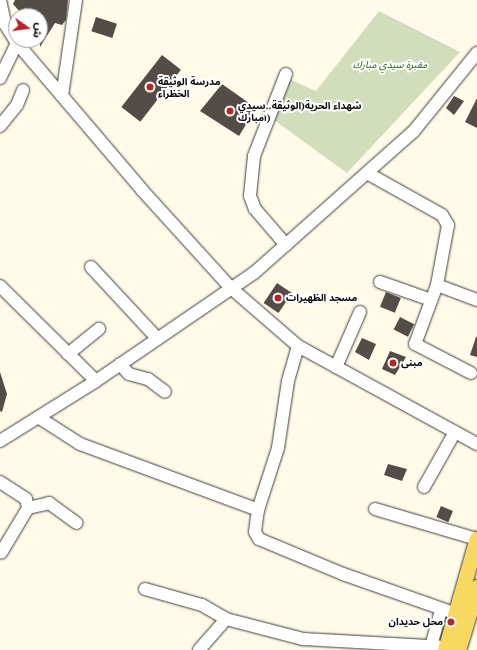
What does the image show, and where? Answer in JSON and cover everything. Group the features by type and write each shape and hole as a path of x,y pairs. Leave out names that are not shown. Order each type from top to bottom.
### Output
{"main road":[{"path":"442,649 447,612 477,538"},
{"path":"442,649 477,587"}],"street":[{"path":"0,0 5,24 8,29"},
{"path":"62,96 76,0"},
{"path":"0,78 13,48"},
{"path":"21,48 231,288 298,346 477,444"},
{"path":"0,440 96,381 254,273 413,132 476,57"},
{"path":"286,74 254,156 250,196 255,208 286,245"},
{"path":"0,126 17,105 23,90"},
{"path":"366,173 442,215 448,225 437,286 415,344 471,373"},
{"path":"90,267 157,338"},
{"path":"380,282 431,300"},
{"path":"0,286 96,381"},
{"path":"437,286 477,300"},
{"path":"336,367 360,312"},
{"path":"68,354 99,329"},
{"path":"298,346 288,381 278,448 258,510 255,532 265,544 447,612"},
{"path":"120,364 129,374 148,379 165,392"},
{"path":"38,417 80,444 258,510"},
{"path":"424,487 455,432"},
{"path":"0,482 26,499 28,508 1,554"},
{"path":"28,508 49,503 77,523"},
{"path":"375,509 477,538"},
{"path":"145,589 202,605 226,619 303,639 442,649"},
{"path":"199,650 226,619"}],"green space":[{"name":"مقبرة سيدي مبارك","path":"379,11 460,52 347,173 274,120 289,79 316,91"}],"building":[{"path":"15,0 68,0 66,20 62,25 55,23 48,34 48,8 17,8 13,4"},
{"path":"96,17 117,24 112,38 91,31"},
{"path":"162,55 181,70 140,122 121,107"},
{"path":"222,84 256,108 239,136 200,111"},
{"path":"454,96 464,101 454,115 446,108"},
{"path":"477,98 477,128 465,122"},
{"name":"مسجد الظهيرات","path":"277,283 292,293 279,313 264,303"},
{"path":"386,292 401,298 395,313 380,307"},
{"name":"مبنى","path":"400,317 414,324 408,337 394,329"},
{"path":"477,337 477,357 470,355"},
{"name":"مبنى","path":"362,338 376,344 369,360 355,352"},
{"name":"مبنى","path":"390,351 406,357 395,375 382,369"},
{"path":"0,372 7,394 2,412 0,411"},
{"path":"388,464 407,469 402,481 384,475"},
{"path":"441,506 453,511 448,522 436,517"}],"place":[{"name":"مدرسة الوثيقة الخظراء","path":"150,87"},
{"name":"شهداء الحرية(الوثيقة..سيدي امبارك)","path":"230,111"},
{"name":"مسجد الظهيرات","path":"278,298"},
{"name":"مبنى","path":"393,363"},
{"name":"محل حديدان","path":"451,622"}]}
